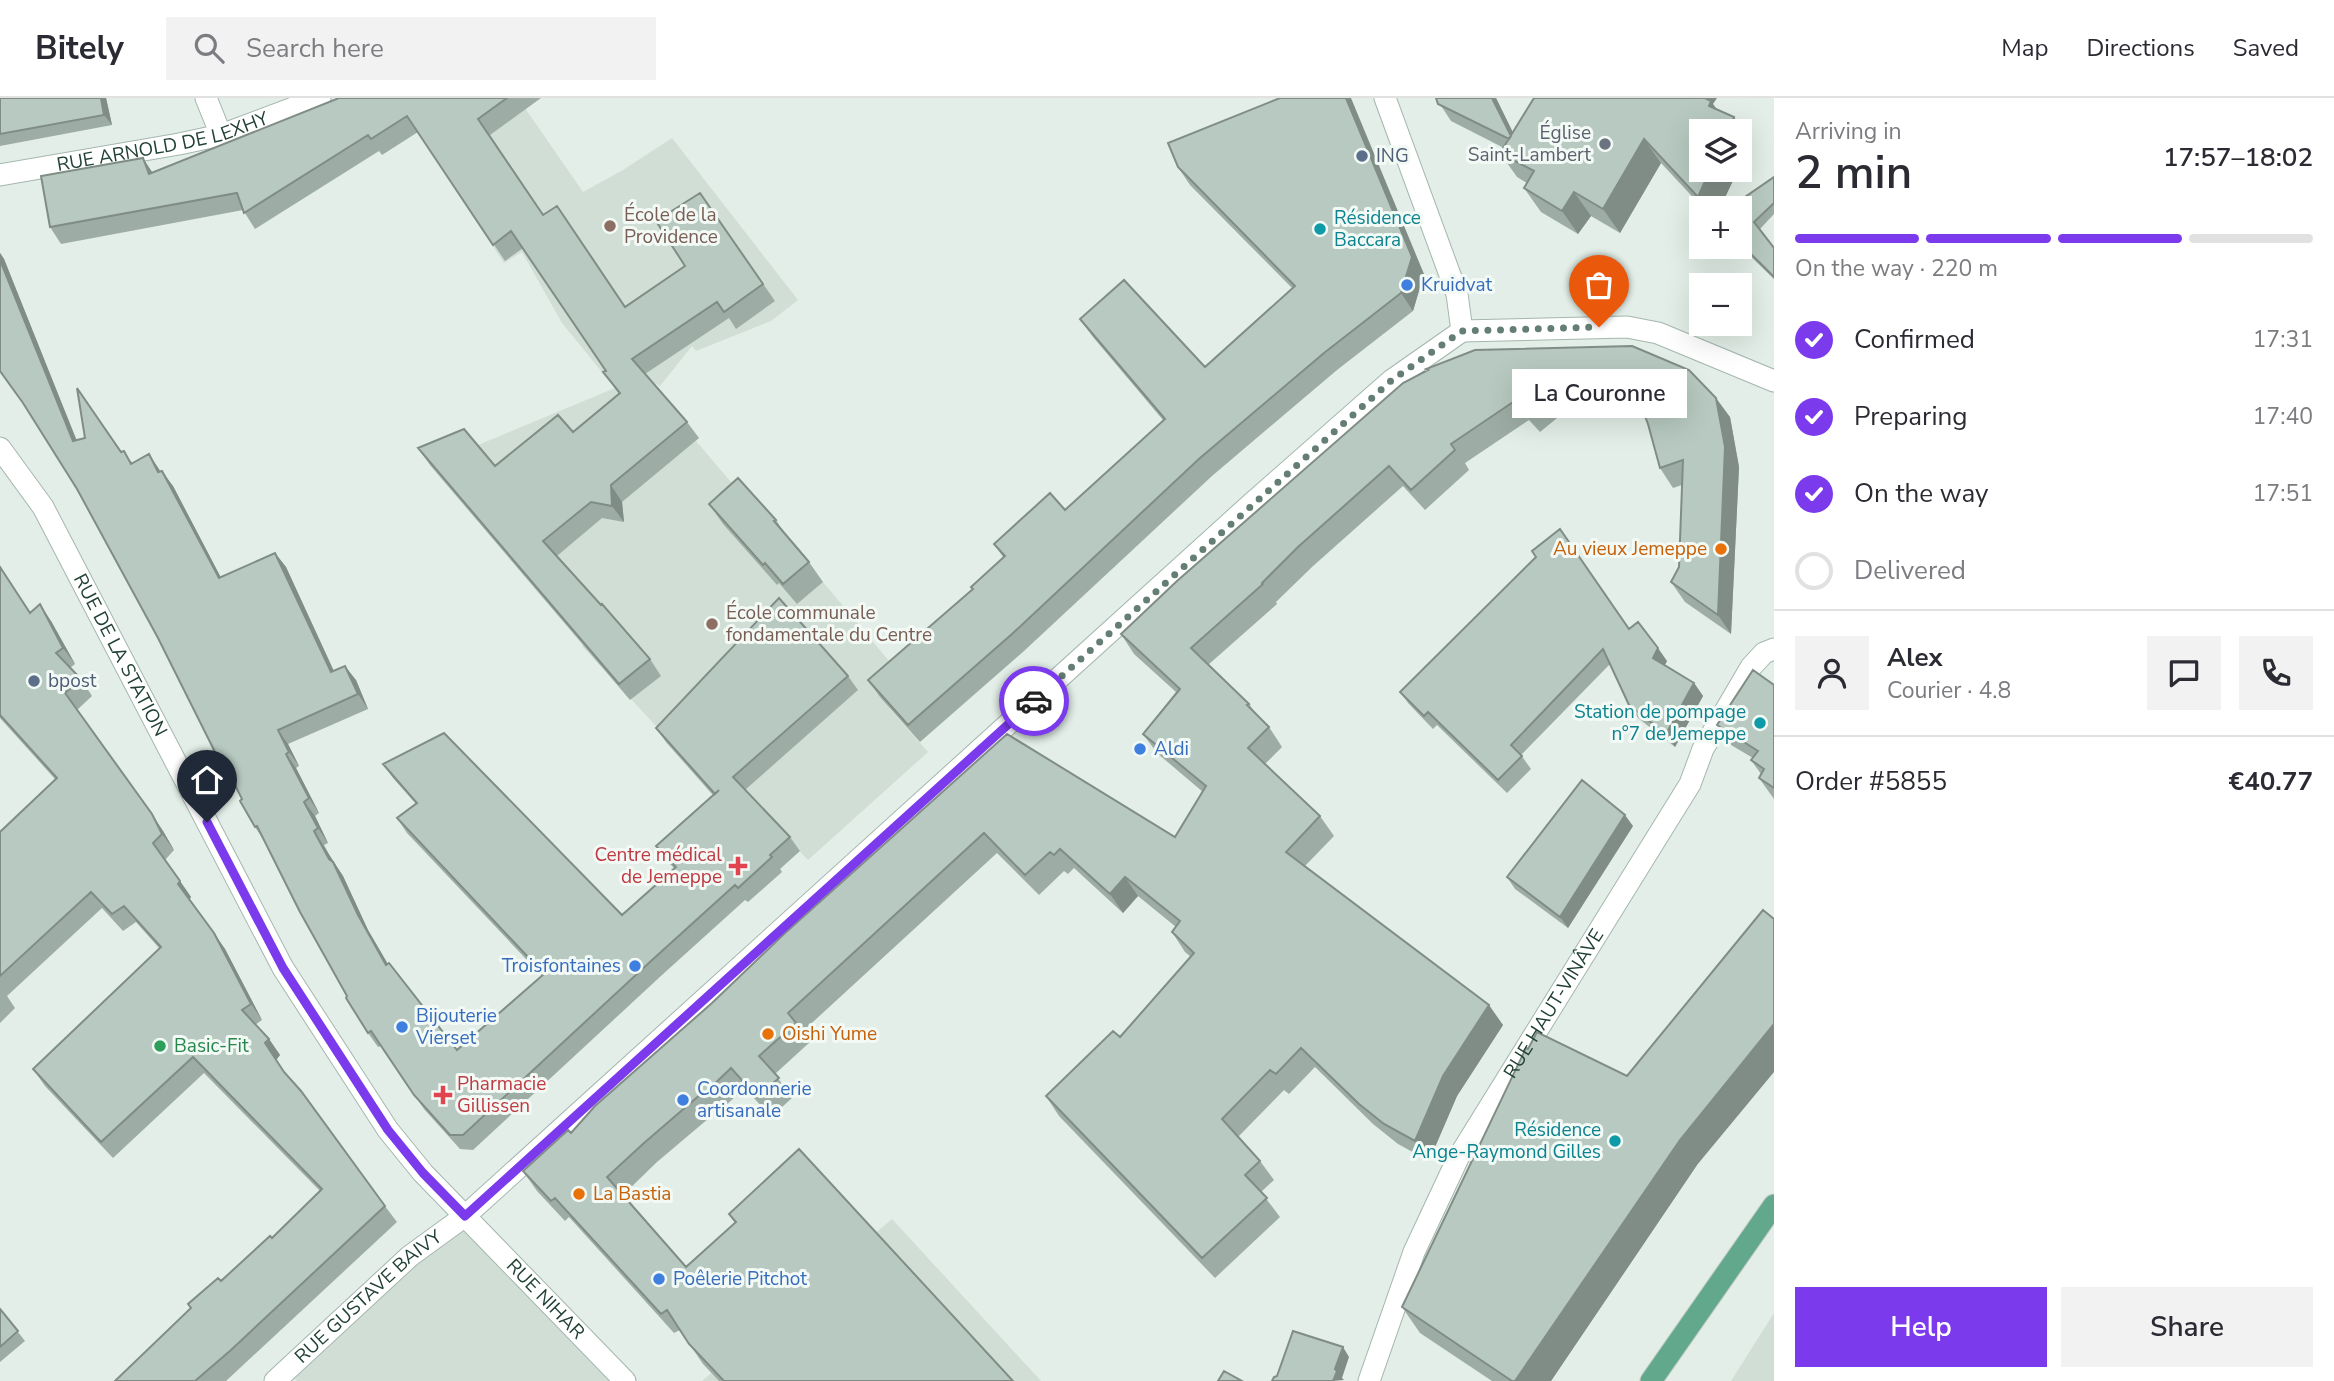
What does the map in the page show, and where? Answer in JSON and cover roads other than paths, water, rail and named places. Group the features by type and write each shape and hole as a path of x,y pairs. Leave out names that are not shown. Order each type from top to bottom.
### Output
{"main road":[{"path":"1651,1381 1774,1205"}],"street":[{"path":"206,98 221,135"},
{"name":"RUE ARNOLD DE LEXHY","path":"0,175 221,135 320,98"},
{"path":"1385,98 1457,294 1462,331 1627,327 1658,333 1774,382"},
{"name":"RUE GUSTAVE BAIVY","path":"275,1381 410,1256 465,1216 1261,495 1392,380 1462,331"},
{"name":"RUE DE LA STATION","path":"0,447 43,507 283,968 388,1130 423,1173 465,1216"},
{"name":"RUE HAUT-VINÂVE","path":"1368,1381 1414,1252 1458,1158 1690,785 1703,748 1751,667 1764,653 1774,649"},
{"name":"RUE NIHAR","path":"465,1216 625,1381"}],"place":[{"name":"Église Saint-Lambert","path":"1605,144"},
{"name":"ING","path":"1362,156"},
{"name":"École de la Providence","path":"610,226"},
{"name":"Résidence Baccara","path":"1320,229"},
{"name":"Kruidvat","path":"1407,285"},
{"name":"La Couronne","path":"1599,327"},
{"name":"Au vieux Jemeppe","path":"1721,549"},
{"name":"École communale fondamentale du Centre","path":"712,624"},
{"name":"bpost","path":"34,681"},
{"name":"Station de pompage n°7 de Jemeppe","path":"1760,723"},
{"name":"Aldi","path":"1140,749"},
{"name":"Centre médical de Jemeppe","path":"738,866"},
{"name":"Troisfontaines","path":"635,966"},
{"name":"Bijouterie Vierset","path":"402,1027"},
{"name":"Oishi Yume","path":"768,1034"},
{"name":"Basic-Fit","path":"160,1046"},
{"name":"Pharmacie Gillissen","path":"443,1095"},
{"name":"Coordonnerie artisanale","path":"683,1100"},
{"name":"Résidence Ange-Raymond Gilles","path":"1615,1141"},
{"name":"La Bastia","path":"579,1194"},
{"name":"Poêlerie Pitchot","path":"659,1279"}]}
